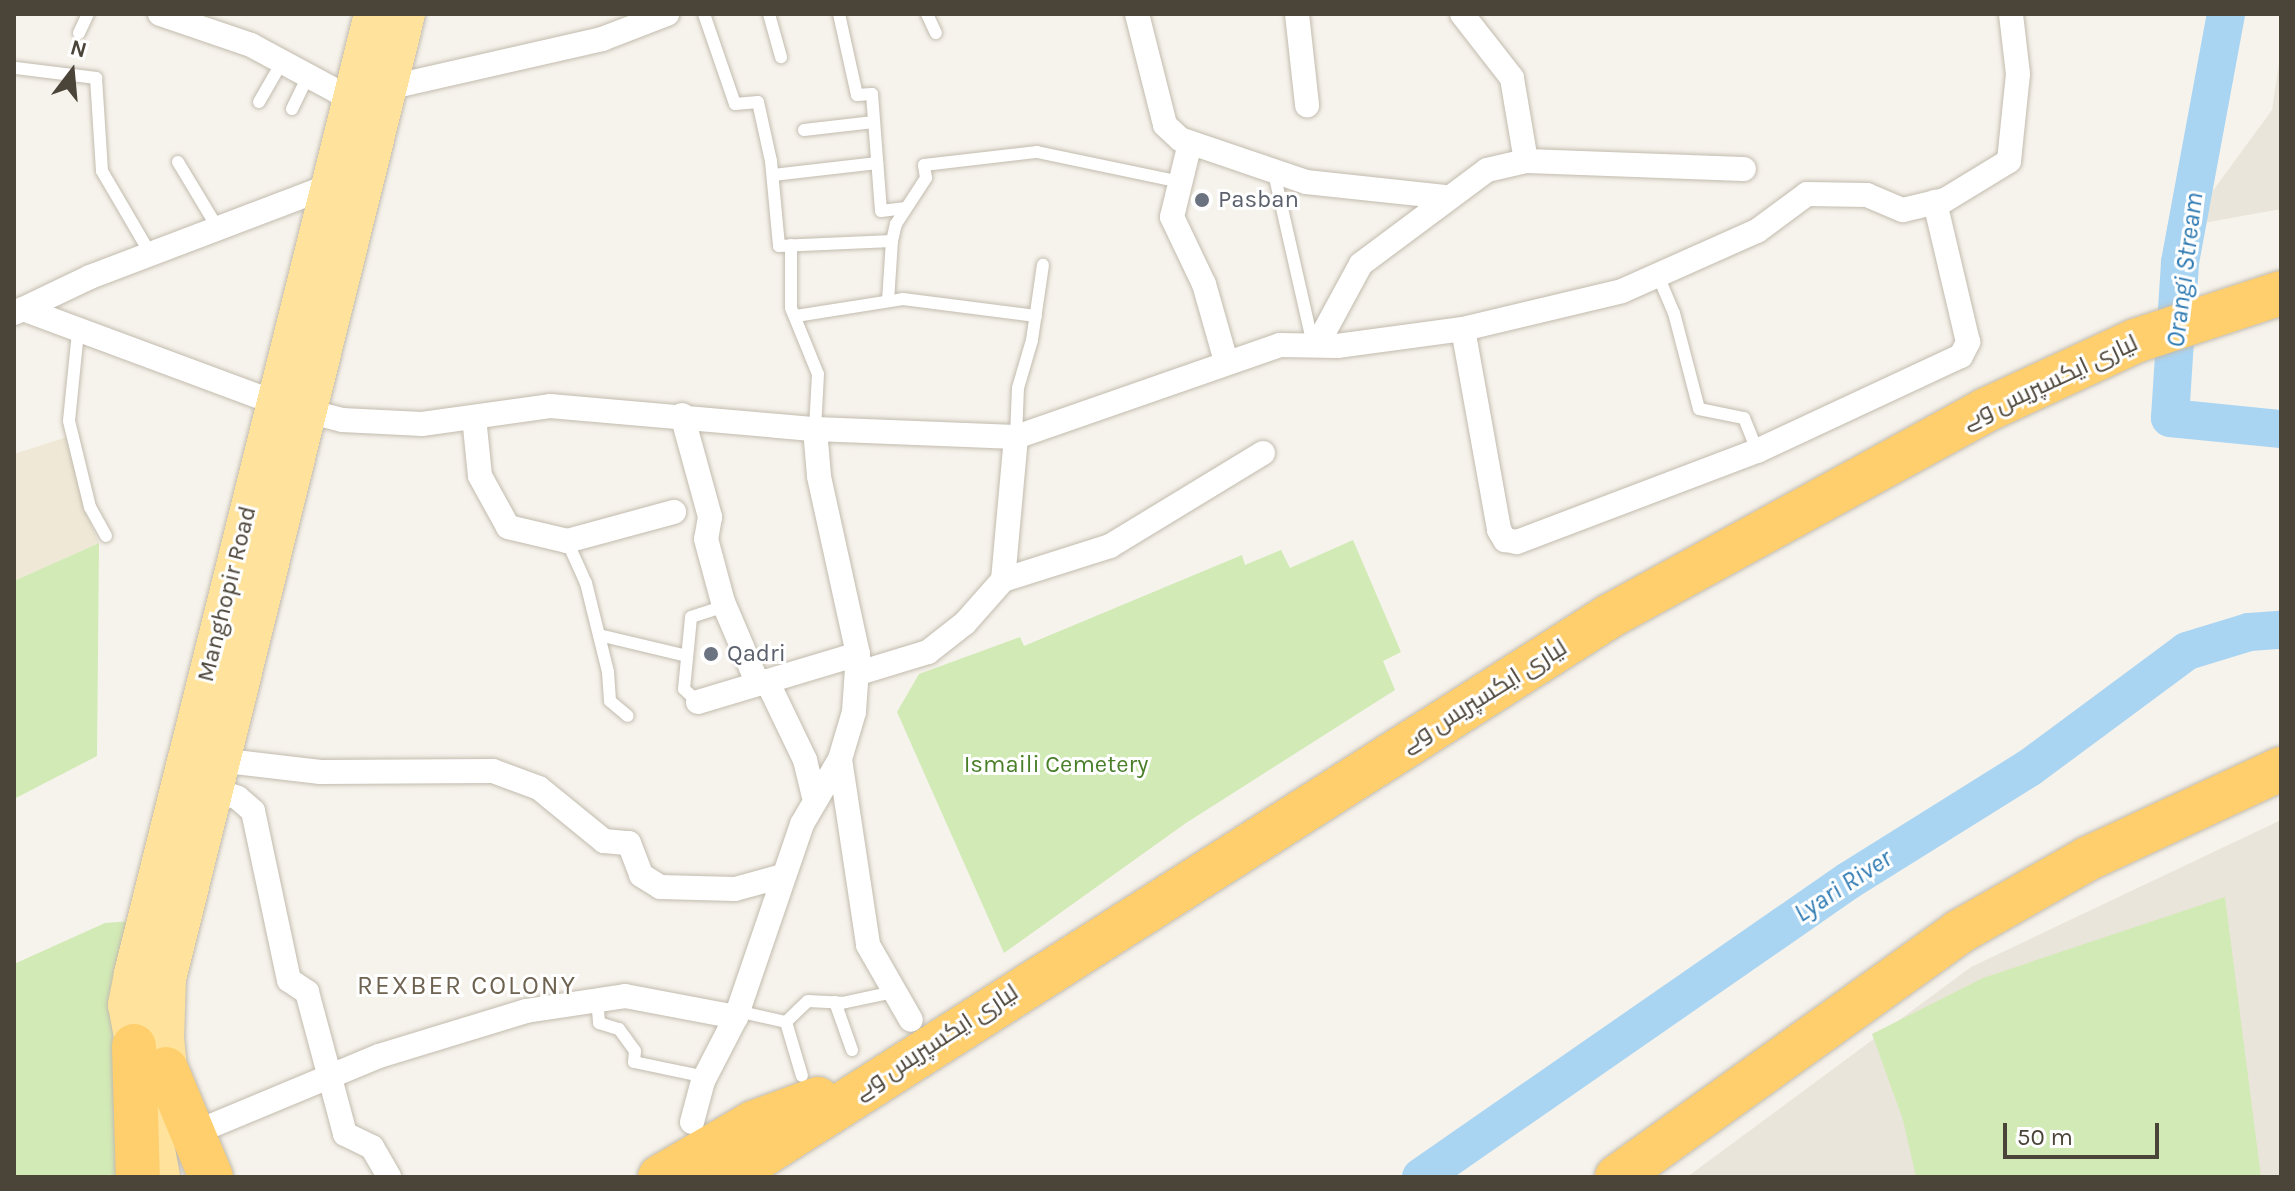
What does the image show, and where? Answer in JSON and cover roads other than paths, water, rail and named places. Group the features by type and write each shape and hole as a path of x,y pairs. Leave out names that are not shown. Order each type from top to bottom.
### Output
{"highway":[{"name":"لیاری ایکسپریس وے","path":"728,1177 779,1145 867,1063 1610,616 1986,410 2135,341 2281,293"},
{"path":"1617,1177 1959,932 2087,859 2281,769"},
{"path":"150,1058 194,1133 211,1177"},
{"path":"138,1177 150,1058"},
{"path":"660,1177 753,1123 867,1063"}],"main road":[{"name":"Manghopir Road","path":"185,1177 150,1058 128,1005 291,407 370,94 374,14"},
{"name":"Manghopir Road","path":"160,1177 150,1058 214,774 291,407 329,186 405,14"}],"street":[{"path":"160,14 251,45 308,76 370,94 430,83 602,39 667,14"},
{"path":"1137,14 1165,125 1190,143 1306,182 1447,197"},
{"path":"1297,14 1307,105"},
{"path":"1462,14 1512,78 1526,161"},
{"path":"18,311 230,382 291,407 342,420 422,424 550,406 682,415 815,429 1016,437 1226,361 1280,345 1315,346 1463,329 1659,278 1757,231 1807,194 1867,195 1903,210 1935,202 2009,161 2018,74 2011,14"},
{"path":"1190,143 1172,217 1204,284 1226,361"},
{"path":"1315,346 1361,264 1487,170 1526,161 1744,169"},
{"path":"18,311 150,253 329,186"},
{"path":"1463,329 1505,540 1517,542 1757,451 1968,350 1935,202"},
{"path":"682,415 710,517 706,539 724,606 805,760 815,801"},
{"path":"474,417 480,476 508,527 567,541 674,512"},
{"path":"815,429 819,476 858,663 840,759 868,945 911,1020"},
{"path":"1003,580 1016,437"},
{"path":"698,702 762,683 928,652 965,623 1003,580 1110,546 1263,453"},
{"path":"692,1122 706,1077 736,1014 783,876 815,801 840,759"},
{"path":"214,774 493,771 539,788 604,841 629,843 641,875 660,887 735,889 783,876"},
{"path":"214,774 253,811 289,980 307,992 327,1077 345,1134 372,1147 389,1177"},
{"path":"194,1133 327,1077 526,1011 625,996 736,1014"}],"lane":[{"path":"79,33 88,14"},
{"path":"704,14 735,104 758,102 773,175 779,246 892,241"},
{"path":"769,14 781,57"},
{"path":"839,14 857,95 872,94 881,211 906,208"},
{"path":"927,14 936,33"},
{"path":"259,102 282,62"},
{"path":"16,68 96,78 102,171 150,253"},
{"path":"292,109 308,76"},
{"path":"804,130 874,122"},
{"path":"888,301 892,241 906,208 926,178 924,165 1037,152 1180,182"},
{"path":"178,162 217,227"},
{"path":"773,175 877,163"},
{"path":"1274,173 1315,346"},
{"path":"791,245 791,308 818,374 815,429"},
{"path":"1016,437 1018,388 1036,316 1043,265"},
{"path":"1659,278 1674,313 1699,409 1744,418 1757,451"},
{"path":"796,316 888,301 1036,316"},
{"path":"78,332 69,421 90,507 106,536"},
{"path":"567,541 586,583 610,701 628,716"},
{"path":"698,702 684,689 691,617 724,606"},
{"path":"599,635 687,656"},
{"path":"786,1022 808,1001 835,1002 893,992"},
{"path":"597,999 599,1023 619,1029 635,1051 634,1062 706,1077"},
{"path":"835,1002 867,1063"},
{"path":"736,1014 786,1022"},
{"path":"786,1022 802,1076"}],"waterway":[{"name":"Orangi Stream","path":"2226,14 2180,263 2170,418 2281,429"},
{"name":"Lyari River","path":"1421,1177 1848,881 2029,768 2187,651 2249,632 2281,630"}],"place":[{"name":"Pasban","path":"1202,200"},
{"name":"Qadri","path":"711,654"}],"district":[{"name":"REXBER COLONY","path":"467,986"}],"park label":[{"name":"Ismaili Cemetery","path":"1056,765"}]}
